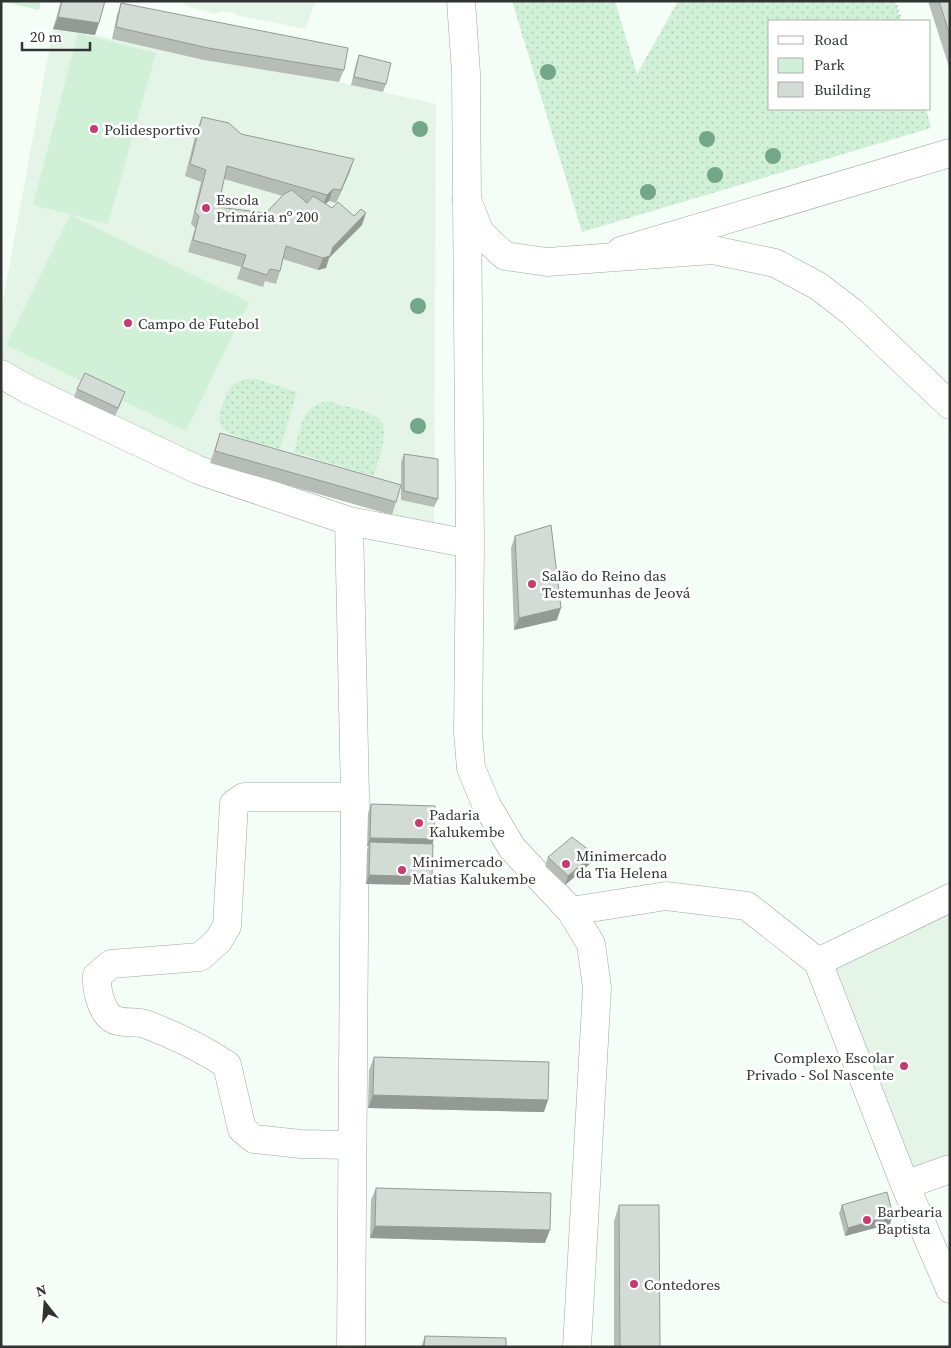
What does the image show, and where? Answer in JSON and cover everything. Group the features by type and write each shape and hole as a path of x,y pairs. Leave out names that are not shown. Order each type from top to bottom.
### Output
{"street":[{"path":"461,1 466,73 470,544 468,733 471,768 486,804 512,848 571,911 591,944 597,988 577,1347"},
{"path":"605,256 950,153"},
{"path":"466,200 480,232 505,256 547,262 605,256 713,250 775,263 818,286 852,312 950,405"},
{"path":"1,374 29,390 198,470 349,521 470,544"},
{"path":"349,521 355,797 351,1347"},
{"path":"352,1145 301,1144 254,1139 242,1129 227,1065 203,1049 142,1023 118,1022 109,1016 96,987 97,976 111,964 200,956 218,941 227,926 234,804 244,797 355,797"},
{"path":"571,911 666,896 747,906 818,962 905,1185 950,1289"},
{"path":"818,962 950,898"},
{"path":"905,1185 950,1169"}],"path":[{"path":"895,1 901,20"}],"shaded area":[{"path":"185,1 315,1 306,29 236,15 233,12 220,11 215,14 184,5"},
{"path":"53,29 95,35 204,60 339,82 436,104 434,527 210,463 1,360 1,311"},
{"name":"Complexo Escolar Privado - Sol Nascente","path":"950,898 950,1169 905,1185 818,962"}],"green space":[{"path":"1,1 41,1 39,10"},
{"path":"512,1 615,1 637,74 678,1 895,1 901,20 768,20 768,110 926,110 931,128 582,232"},
{"name":"Polidesportivo","path":"78,33 156,53 108,224 33,205"},
{"name":"Campo de Futebol","path":"70,215 249,302 186,431 6,345"},
{"path":"257,379 297,392 280,449 237,437 223,429 220,424 220,411 229,390 239,381"},
{"path":"328,401 364,411 381,421 384,429 383,440 374,476 294,452 300,427 307,413 319,404"}],"building":[{"path":"62,1 105,1 99,23 58,17"},
{"path":"939,1 950,1 950,36"},
{"path":"121,3 348,48 344,70 208,48 116,27"},
{"path":"359,55 391,63 386,84 354,77"},
{"name":"Escola Primária nº 200","path":"202,117 229,123 241,134 354,159 341,190 333,189 327,195 227,166 218,207 266,213 284,194 292,190 307,203 313,196 332,208 338,202 354,216 361,209 366,213 333,247 330,256 323,258 286,246 280,271 270,269 267,275 242,267 246,255 193,240 199,216 195,212 206,170 190,164"},
{"path":"85,373 125,392 118,408 77,389"},
{"path":"220,433 401,485 396,502 215,451"},
{"path":"404,454 438,459 438,499 404,491"},
{"name":"Salão do Reino das Testemunhas de Jeová","path":"551,525 561,608 519,618 515,536"},
{"path":"371,804 435,806 434,839 370,838"},
{"path":"572,837 594,854 568,876 548,857"},
{"path":"370,842 433,844 432,877 369,875"},
{"path":"374,1057 549,1062 548,1100 373,1095"},
{"path":"376,1188 551,1193 550,1230 375,1226"},
{"path":"887,1192 893,1215 848,1228 842,1205"},
{"name":"Contedores","path":"619,1205 659,1205 660,1347 620,1347"},
{"path":"425,1336 506,1338 506,1347 424,1347"}],"place":[{"name":"Polidesportivo","path":"94,129"},
{"name":"Escola Primária nº 200","path":"206,208"},
{"name":"Campo de Futebol","path":"128,323"},
{"name":"Salão do Reino das Testemunhas de Jeová","path":"532,584"},
{"name":"Padaria Kalukembe","path":"419,823"},
{"name":"Minimercado da Tia Helena","path":"566,864"},
{"name":"Minimercado Matias Kalukembe","path":"402,870"},
{"name":"Complexo Escolar Privado - Sol Nascente","path":"904,1066"},
{"name":"Barbearia Baptista","path":"867,1220"},
{"name":"Contedores","path":"634,1284"}]}
